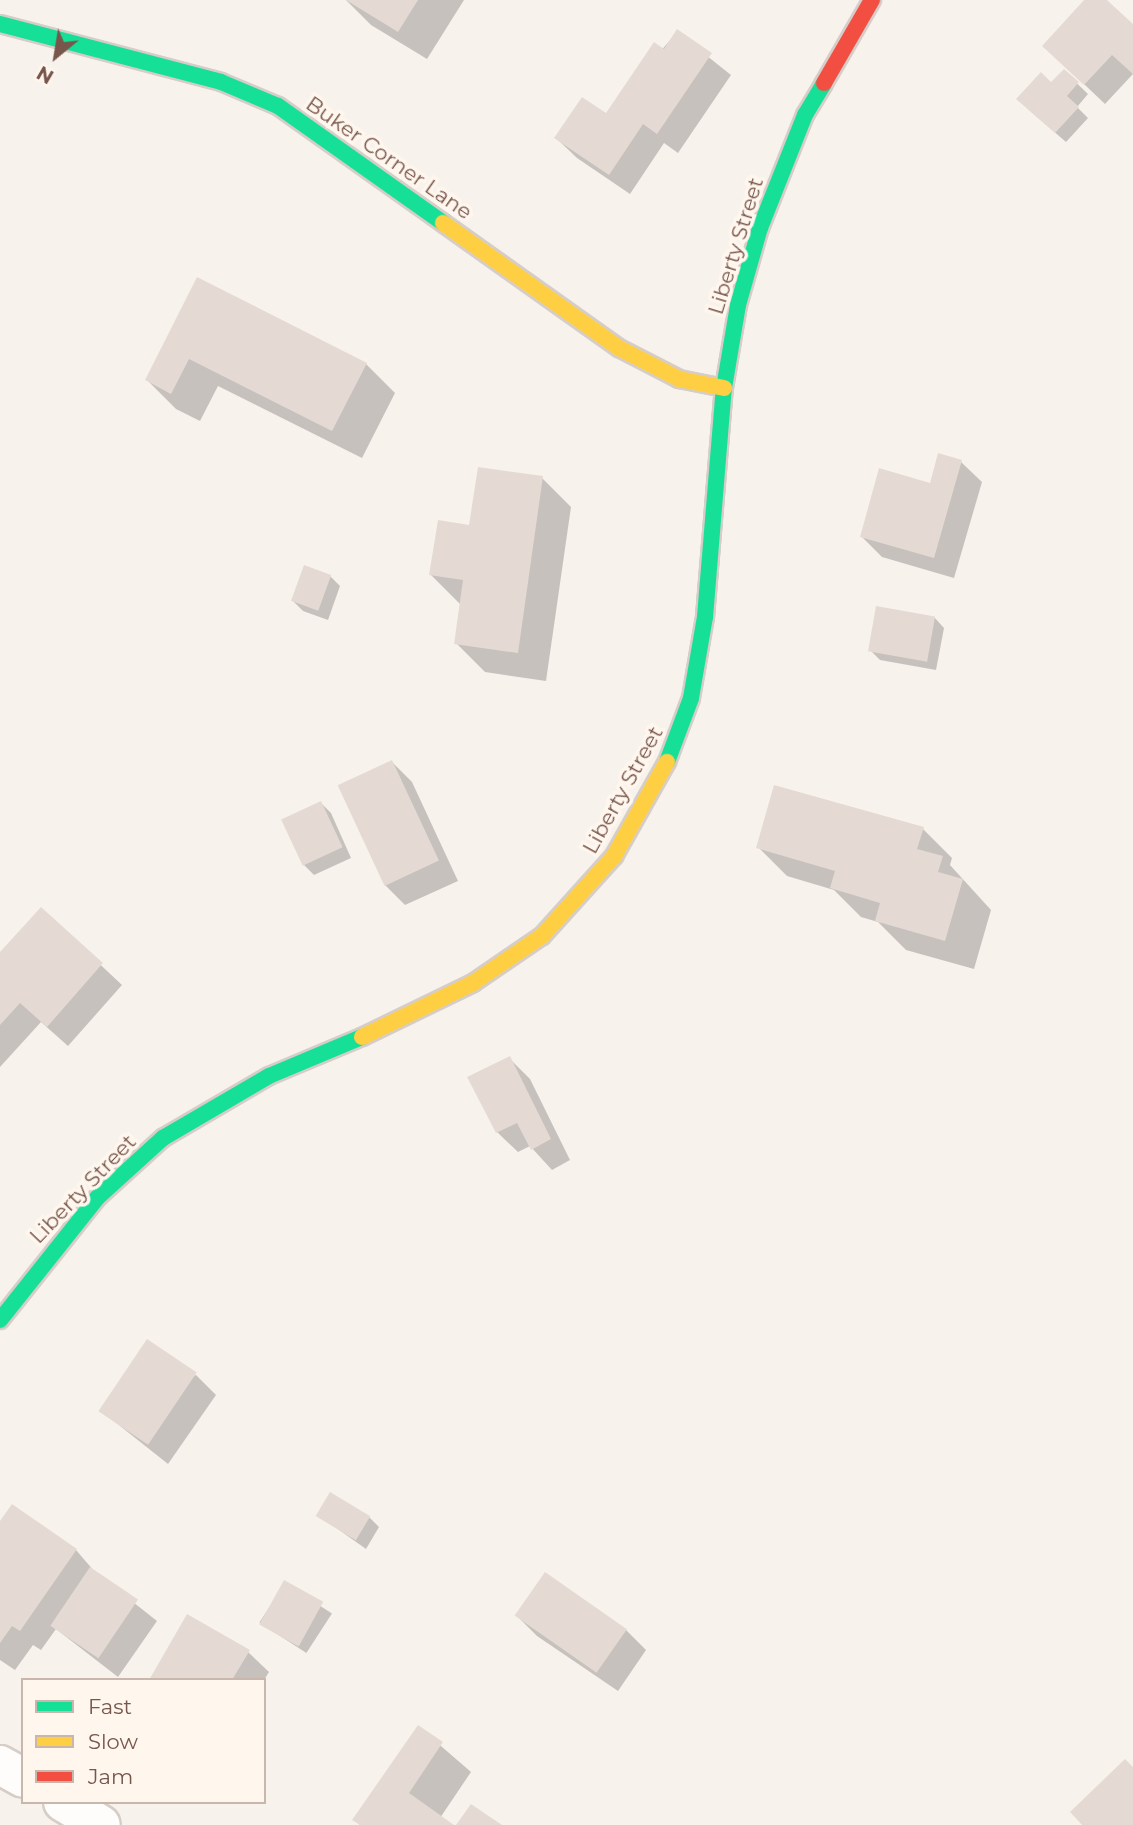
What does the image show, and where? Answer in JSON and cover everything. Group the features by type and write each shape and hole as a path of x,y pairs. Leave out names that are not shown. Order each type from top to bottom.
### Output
{"main road":[{"name":"Liberty Street","path":"0,1320 97,1199 163,1138 269,1076 397,1022 473,983 559,920 614,856 667,761 691,698 705,617 724,388 738,304 778,179 824,78 872,0"},
{"name":"Buker Corner Lane","path":"0,24 221,82 278,106 619,348 680,379 724,388"}],"street":[{"path":"0,1765 21,1777"},
{"path":"66,1804 102,1825"}],"building":[{"path":"346,0 418,0 398,32"},
{"path":"1084,0 1107,0 1133,24 1133,74 1112,55 1084,85 1042,46"},
{"path":"677,29 712,53 657,134 643,124 609,175 554,138 582,97 606,113 654,42 664,49"},
{"path":"1064,69 1079,82 1067,96 1079,107 1055,133 1016,99 1041,72 1051,82"},
{"path":"197,277 367,363 332,431 189,359 171,394 145,380"},
{"path":"938,453 962,460 934,558 860,537 879,468 930,483"},
{"path":"478,467 543,476 518,653 454,644 463,580 429,575 438,520 469,525"},
{"path":"304,565 331,575 318,611 291,601"},
{"path":"876,606 935,616 927,662 868,651"},
{"path":"392,760 439,861 385,886 338,785"},
{"path":"774,785 924,827 917,849 943,856 938,872 963,879 945,941 875,921 880,903 830,888 835,871 756,848"},
{"path":"321,801 343,847 303,866 281,820"},
{"path":"41,907 103,963 47,1027 20,1003 0,1025 0,952"},
{"path":"510,1056 551,1139 531,1150 517,1123 496,1133 467,1077"},
{"path":"147,1339 197,1373 148,1445 98,1411"},
{"path":"330,1492 370,1516 356,1540 316,1516"},
{"path":"12,1504 77,1549 20,1631 12,1626 0,1643 0,1521"},
{"path":"90,1567 138,1599 98,1658 50,1626"},
{"path":"545,1572 627,1629 597,1673 515,1615"},
{"path":"284,1580 323,1602 299,1646 259,1625"},
{"path":"187,1614 250,1650 233,1678 150,1678"},
{"path":"418,1725 443,1742 409,1793 454,1825 360,1825 352,1820"},
{"path":"1125,1759 1133,1767 1133,1825 1082,1825 1070,1812"},
{"path":"471,1804 502,1825 456,1825"}],"traffic: fast":[{"path":"0,24 221,82 278,106 443,223"},
{"path":"667,762 691,698 705,617 724,388 738,305 760,228 805,115 824,83"},
{"path":"0,1320 97,1198 163,1138 269,1076 362,1037"}],"traffic: slow":[{"path":"443,223 619,348 679,379 724,388"},
{"path":"362,1037 473,983 542,936 614,856 667,762"}],"traffic: jam":[{"path":"824,83 872,0"}]}
